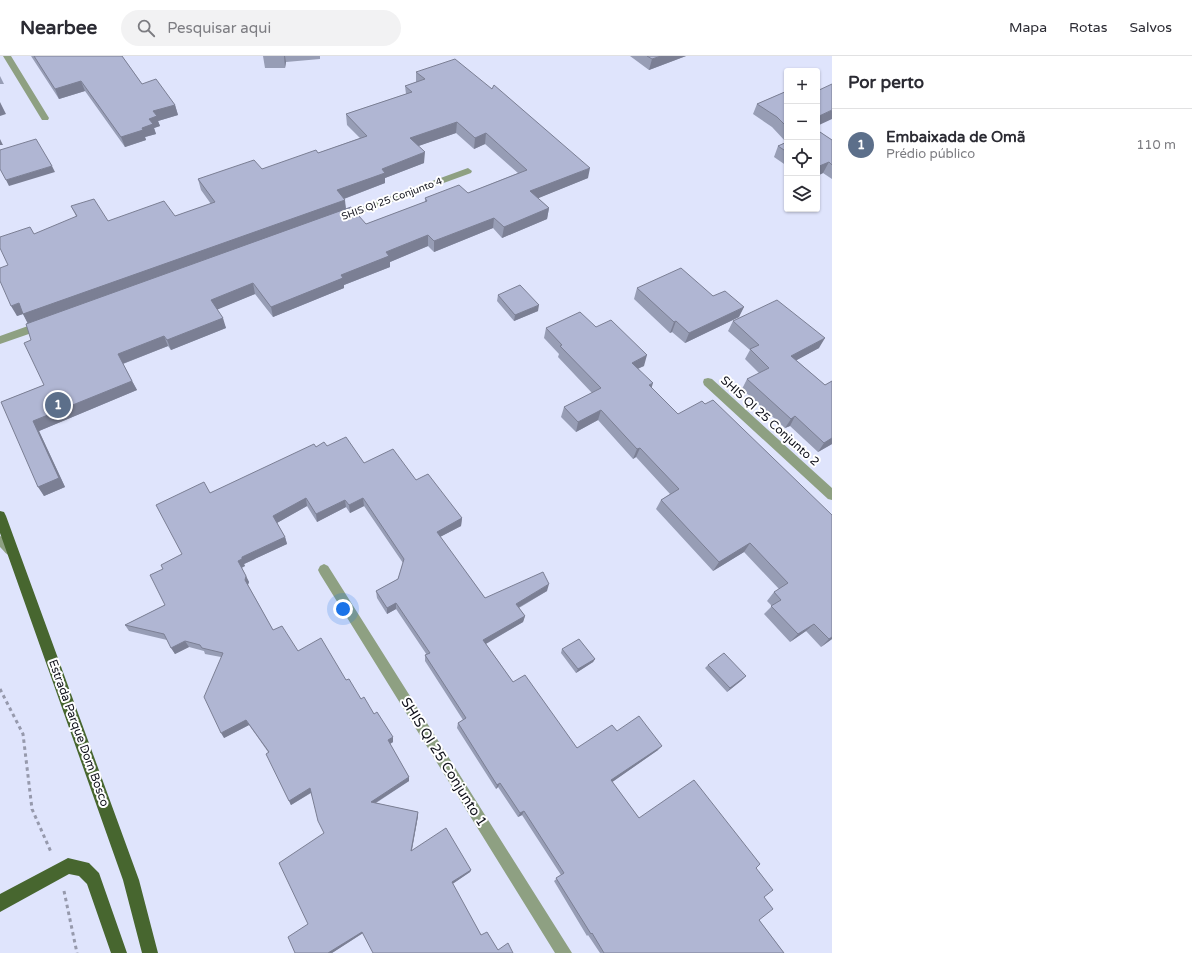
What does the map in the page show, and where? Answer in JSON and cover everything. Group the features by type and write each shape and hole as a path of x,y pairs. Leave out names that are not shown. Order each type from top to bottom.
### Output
{"main road":[{"name":"Estrada Parque Dom Bosco","path":"0,516 131,880 150,953"},
{"path":"0,904 4,900 68,866 84,869 93,879 119,953"}],"street":[{"path":"7,56 45,118"},
{"name":"SHIS QI 25 Conjunto 4","path":"334,220 468,171"},
{"path":"0,340 52,322"},
{"name":"SHIS QI 25 Conjunto 2","path":"708,382 832,495"},
{"name":"SHIS QI 25 Conjunto 1","path":"324,570 564,953"}],"lane":[{"path":"0,540 15,555"}],"path":[{"path":"0,689 23,734 32,809 59,871 78,953"}],"building":[{"path":"34,56 122,56 142,84 156,79 175,105 153,111 157,116 149,119 153,124 142,128 143,130 121,137 81,81 55,89"},
{"path":"647,56 661,56 652,59"},
{"path":"455,59 492,89 494,85 590,168 530,191 549,208 504,227 494,218 434,241 428,235 386,252 389,256 341,275 343,278 271,307 253,283 211,300 223,318 167,340 164,336 118,354 132,381 33,421 59,478 38,487 1,402 44,385 24,343 31,340 26,324 351,207 366,224 427,201 425,198 459,185 468,193 527,170 486,133 475,138 457,122 410,138 425,152 382,169 385,173 337,190 345,200 23,314 19,303 11,306 0,281 0,268 8,265 0,248 0,237 30,227 34,234 77,216 71,206 94,199 108,221 164,201 175,216 215,202 198,179 254,160 262,169 316,150 318,153 367,136 346,114 412,92 405,86 425,79 416,72"},
{"path":"832,84 832,110 820,116 820,104 820,90"},
{"path":"784,92 784,124 777,117 757,104"},
{"path":"820,132 832,140 832,165 829,162 820,166"},
{"path":"36,139 52,166 6,180 0,169 0,150"},
{"path":"784,143 784,150 778,146"},
{"path":"681,268 713,296 725,291 744,307 689,333 676,321 674,322 637,288"},
{"path":"520,285 539,305 515,315 498,295"},
{"path":"777,300 825,338 791,356 825,385 832,381 832,438 824,443 795,416 791,419 747,379 769,368 750,349 759,345 733,321"},
{"path":"580,312 596,327 611,320 647,355 632,363 653,383 649,385 678,414 702,401 705,404 713,400 832,515 832,637 829,639 814,624 798,634 771,606 781,600 774,592 788,583 750,543 719,562 661,500 679,489 640,448 637,449 601,410 578,422 564,407 601,388 560,346 562,345 546,328"},
{"path":"346,437 364,463 393,449 416,480 428,474 462,518 437,532 485,598 543,572 549,584 516,604 525,616 483,640 513,682 525,675 577,748 612,725 617,731 639,716 662,746 611,780 639,818 694,780 760,864 756,868 773,890 764,897 773,909 759,920 784,953 604,953 556,878 564,873 524,811 520,813 500,783 497,785 458,723 466,718 425,655 430,653 396,603 387,608 376,591 398,579 404,559 363,498 349,505 345,500 316,514 306,498 273,516 285,537 242,557 242,559 238,561 246,576 245,580 273,630 282,626 298,651 321,638 346,680 349,679 361,699 364,697 374,714 377,712 393,737 388,740 409,777 371,802 418,812 411,851 446,828 471,870 452,882 481,935 487,932 498,950 508,943 513,953 373,953 362,932 328,953 295,953 288,937 308,924 279,863 324,833 318,821 310,788 289,801 266,754 269,752 246,720 221,733 204,697 223,653 202,648 200,645 185,641 171,648 164,634 125,625 165,605 150,575 163,569 161,565 182,554 156,505 204,482 210,493 314,444 316,447 324,442 327,446"},
{"path":"579,639 595,659 578,669 562,649"},
{"path":"724,653 746,676 730,688 708,665"}],"place":[{"name":"Embaixada de Omã","path":"58,405"}]}
